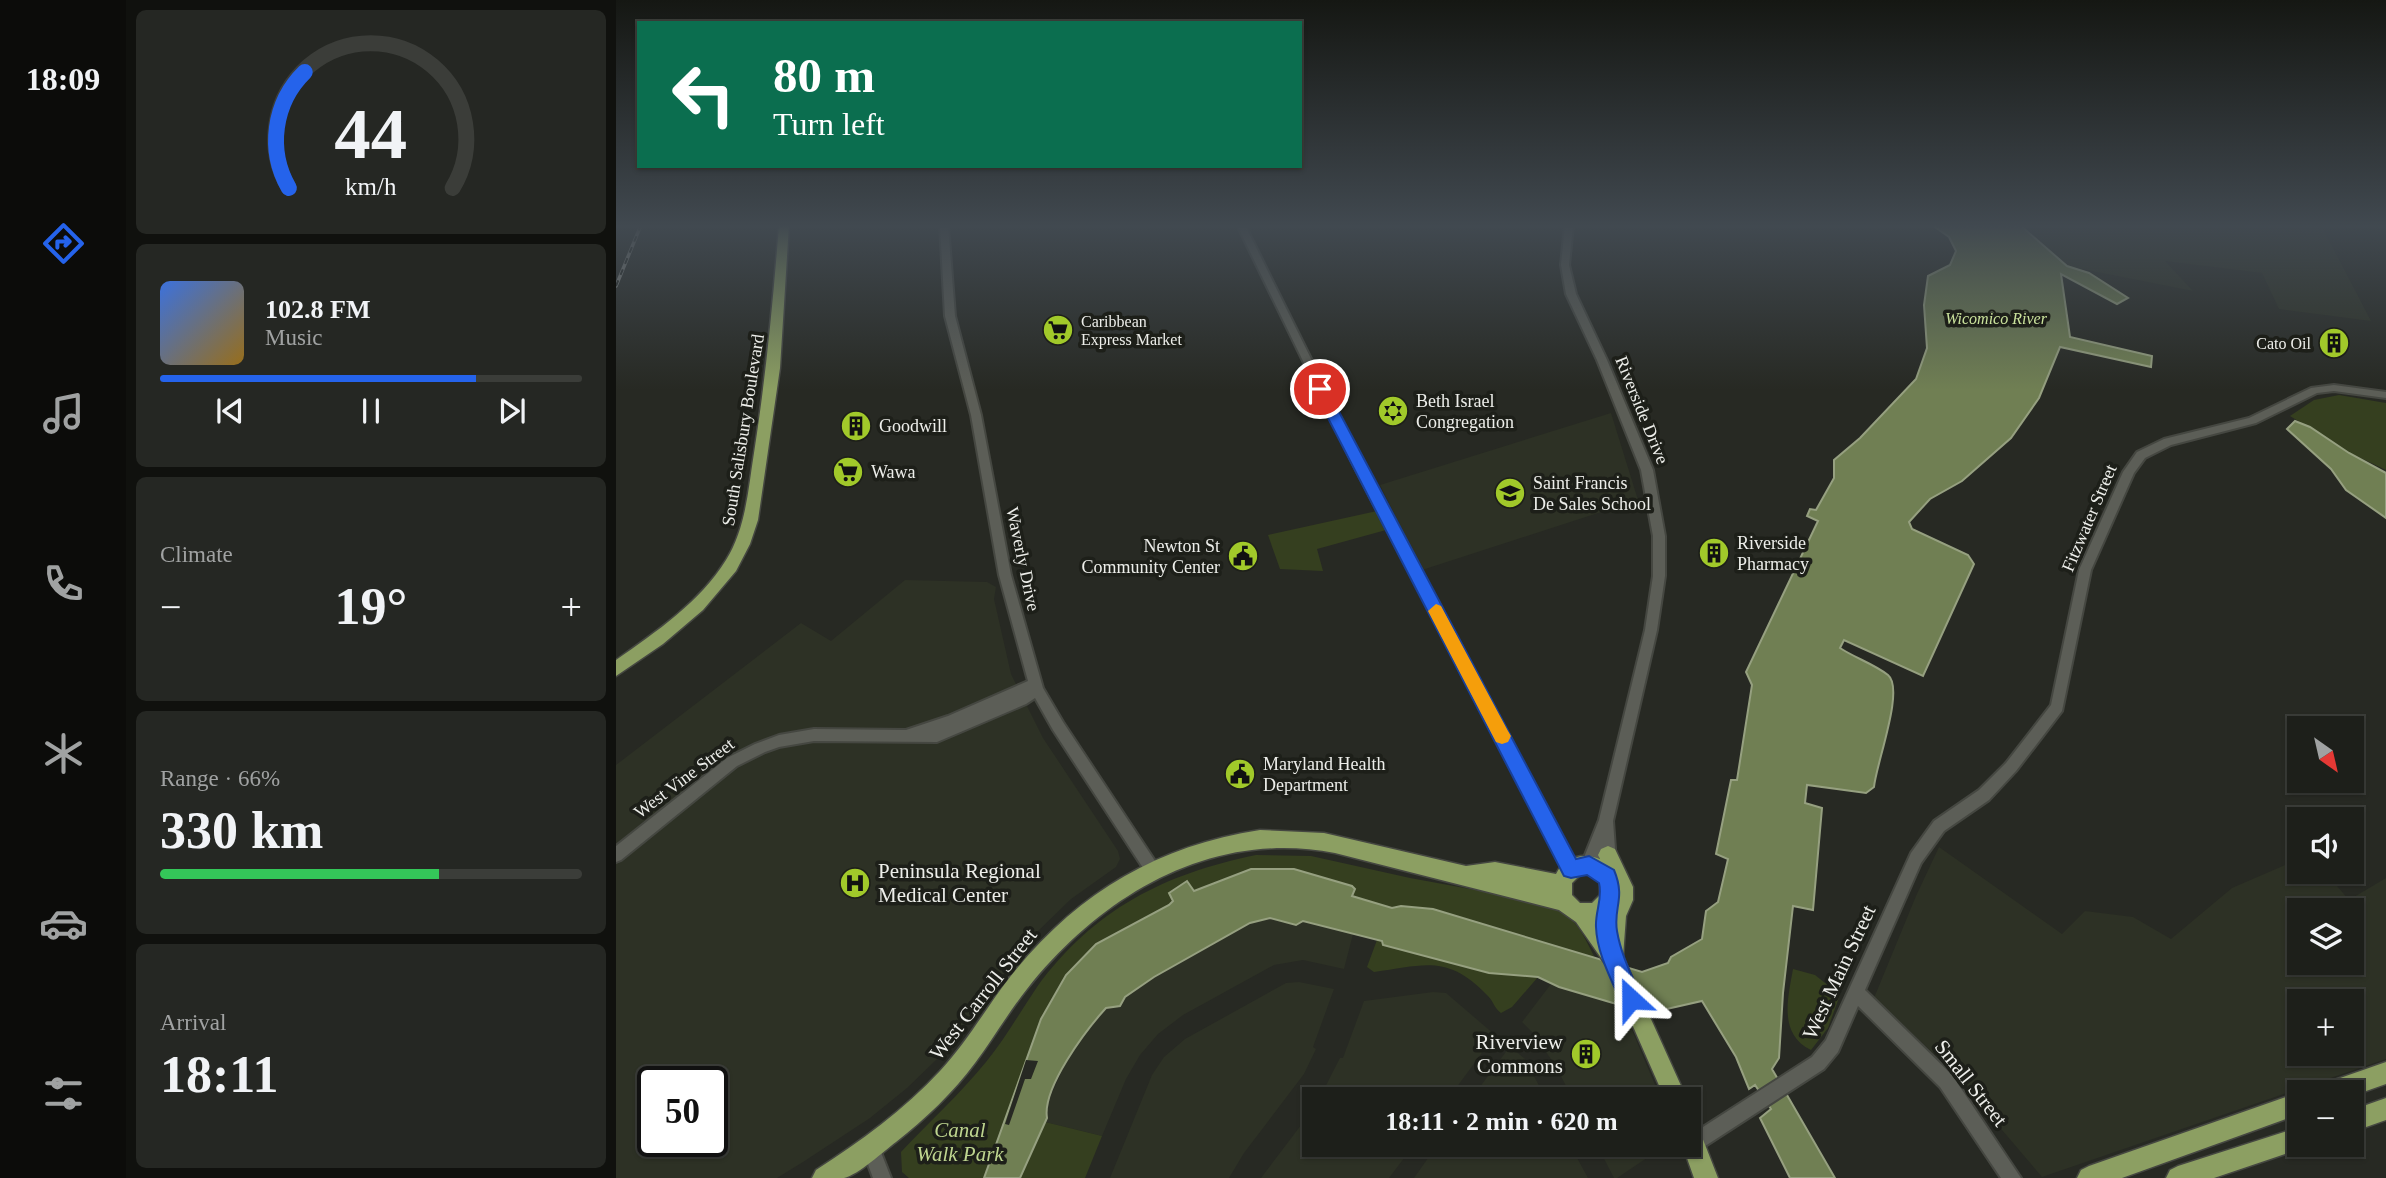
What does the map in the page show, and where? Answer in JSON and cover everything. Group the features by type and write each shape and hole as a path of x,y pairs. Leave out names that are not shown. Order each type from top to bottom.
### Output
{"main road":[{"name":"South Salisbury Boulevard","path":"616,669 676,624 701,601 721,578 744,542 751,520 774,369 780,280"},
{"name":"West Carroll Street","path":"824,1178 871,1148 916,1111 961,1064 1019,982 1074,921 1126,883 1180,857 1227,844 1282,838 1335,844 1463,875 1571,880"},
{"path":"1608,855 1623,887 1623,900 1616,916 1614,960"},
{"path":"1610,898 1600,911 1583,914 1576,912 1571,880 1607,877 1611,891 1606,927 1614,960 1671,1087"},
{"path":"1583,914 1614,960"},
{"path":"2364,1081 2386,1073"},
{"path":"2089,1178 2287,1108"},
{"path":"2364,1117 2386,1109"},
{"path":"2178,1178 2287,1142"},
{"path":"1698,1157 1706,1178"}],"street":[{"name":"Waverly Drive","path":"948,280 950,316 976,415 1005,575 1037,689 1152,869"},
{"path":"1267,280 1293,337 1571,880"},
{"name":"Riverside Drive","path":"1568,280 1571,294 1602,360 1647,470 1659,536 1659,576 1651,630 1606,820 1607,877"},
{"name":"Fitzwater Street","path":"1957,812 1984,795 2011,767 2057,707 2085,570 2134,462 2153,448 2252,421 2274,412 2301,395 2322,388 2386,395"},
{"name":"West Vine Street","path":"616,855 732,762 760,748 779,741 814,735 906,734 922,738 951,732 1021,700 1037,689"},
{"name":"West Main Street","path":"1701,1132 1760,1100 1818,1063 1832,1046 1916,858 1939,826 1957,812"},
{"name":"Riverside Drive","path":"1571,880 1606,820"},
{"name":"Small Street","path":"1857,993 1931,1064 1960,1100 2012,1178"},
{"path":"871,1148 882,1178"}],"shaded area":[{"path":"2137,280 2183,280 2193,291"},
{"path":"2265,280 2350,280 2371,321 2279,309"},
{"name":"Saint Francis De Sales School","path":"1611,413 1638,500 1422,570 1380,485"},
{"name":"Peninsula Regional Medical Center","path":"905,580 987,582 996,587 994,599 1011,674 1043,738 1118,851 1120,859 1116,867 1071,899 1037,932 937,1059 907,1088 870,1118 803,1162 777,1178 616,1178 616,765 801,623 831,641"},
{"path":"1939,847 2062,934 2085,911 2133,917 2171,939 2232,888 2287,864 2287,884 2335,884 2347,898 2287,898 2287,975 2364,975 2364,898 2352,898 2386,878 2386,1059 2325,1080 2287,1080 2287,1093 2042,1177 1950,1069 1874,998"},
{"path":"1261,918 1280,919 1296,925 1303,921 1353,934 1344,969 1303,960 1274,965 1183,1015 1158,1034 1140,1055 1126,1079 1102,1136 1045,1122 1045,1109 1065,1064 1087,1029 1106,1008 1120,1005 1125,997 1154,977"},
{"path":"1299,982 1334,989 1313,1047 1316,1049 1304,1074 1244,1153 1229,1178 1110,1178 1152,1075 1164,1057 1185,1039 1286,983"},
{"path":"1551,984 1621,1004 1656,1087 1567,1087 1555,1065 1522,1022"},
{"path":"1433,992 1446,993 1495,1035 1457,1087 1325,1087 1340,1058 1343,1058 1364,1001"},
{"path":"1508,1049 1513,1049 1525,1059 1540,1087 1480,1087"},
{"path":"1302,1124 1302,1157 1405,1157 1389,1178 1261,1178"},
{"path":"1429,1157 1577,1157 1588,1178 1414,1178"},
{"path":"1603,1157 1648,1157 1617,1178 1614,1178"}],"green space":[{"path":"2339,395 2386,403 2386,470 2350,453 2290,416 2314,400"},
{"path":"1377,511 1386,530 1317,549 1323,571 1280,569 1268,535"},
{"name":"Canal Walk Park","path":"1256,855 1311,856 1410,878 1541,902 1561,911 1575,923 1595,958 1411,907 1393,908 1352,896 1355,889 1294,869 1251,869 1194,891 1187,881 1169,905 1096,944 1066,975 1041,1019 984,1178 909,1178 902,1172 901,1152 986,1062 1037,987 1082,936 1133,899 1161,885 1191,873"},
{"path":"1377,940 1384,945 1489,973 1538,977 1512,1007 1501,1013 1474,983 1448,968 1422,965 1374,972 1367,967"},
{"path":"1793,969 1815,975 1840,995 1828,1028 1811,1050 1801,1043 1789,1025 1788,1003"},
{"path":"1045,1122 1102,1136 1085,1178 1017,1178 1020,1177"}],"water":[{"name":"Wicomico River","path":"1927,280 2062,280 2070,337 2152,356 2151,367 2060,347 2039,398 2011,438 1962,481 1930,499 1909,522 1912,529 1968,555 1974,564 1923,676 1844,640 1840,648 1888,675 1892,683 1892,711 1874,787 1866,793 1807,785 1805,803 1822,808 1813,910 1793,906 1779,1058 1772,1069 1835,1178 1790,1178 1760,1118 1771,1109 1755,1085 1749,1089 1736,1057 1702,1001 1658,1011 1613,1003 1559,987 1538,977 1489,973 1303,921 1296,925 1270,918 1250,923 1154,977 1125,997 1120,1006 1106,1008 1077,1045 1058,1076 1047,1106 1047,1118 1020,1178 984,1178 1041,1019 1066,975 1096,944 1169,905 1173,901 1169,893 1187,881 1194,891 1251,869 1294,869 1352,886 1355,889 1352,896 1392,908 1401,906 1433,909 1642,972 1668,963 1671,957 1702,939 1706,911 1718,902 1728,859 1716,854 1731,780 1737,780 1752,685 1746,672 1818,521 1807,516 1810,509 1816,510 1834,478 1834,460 1860,438 1916,379 1927,348 1924,305"},
{"name":"Wicomico River","path":"2072,280 2100,280 2128,298 2117,304"},
{"path":"2295,421 2310,427 2386,473 2386,518 2346,490 2331,469 2287,429"}],"pier":[{"path":"1026,1060 1038,1061 1031,1079 1025,1079 1009,1125 1005,1124"}],"railway":[{"path":"616,286 618,280"}],"slow traffic":[{"path":"1436,611 1502,736"}],"place":[{"name":"Caribbean Express Market","path":"1058,330"},
{"name":"Cato Oil","path":"2334,343"},
{"name":"Beth Israel Congregation","path":"1393,411"},
{"name":"Goodwill","path":"856,426"},
{"name":"Wawa","path":"848,472"},
{"name":"Saint Francis De Sales School","path":"1510,493"},
{"name":"Riverside Pharmacy","path":"1714,553"},
{"name":"Newton St Community Center","path":"1243,556"},
{"name":"Maryland Health Department","path":"1240,774"},
{"name":"Peninsula Regional Medical Center","path":"855,883"},
{"name":"Riverview Commons","path":"1586,1054"}],"route":[{"path":"1320,389 1571,869 1589,865 1607,877 1611,891 1606,927 1613,958 1631,999"}]}
